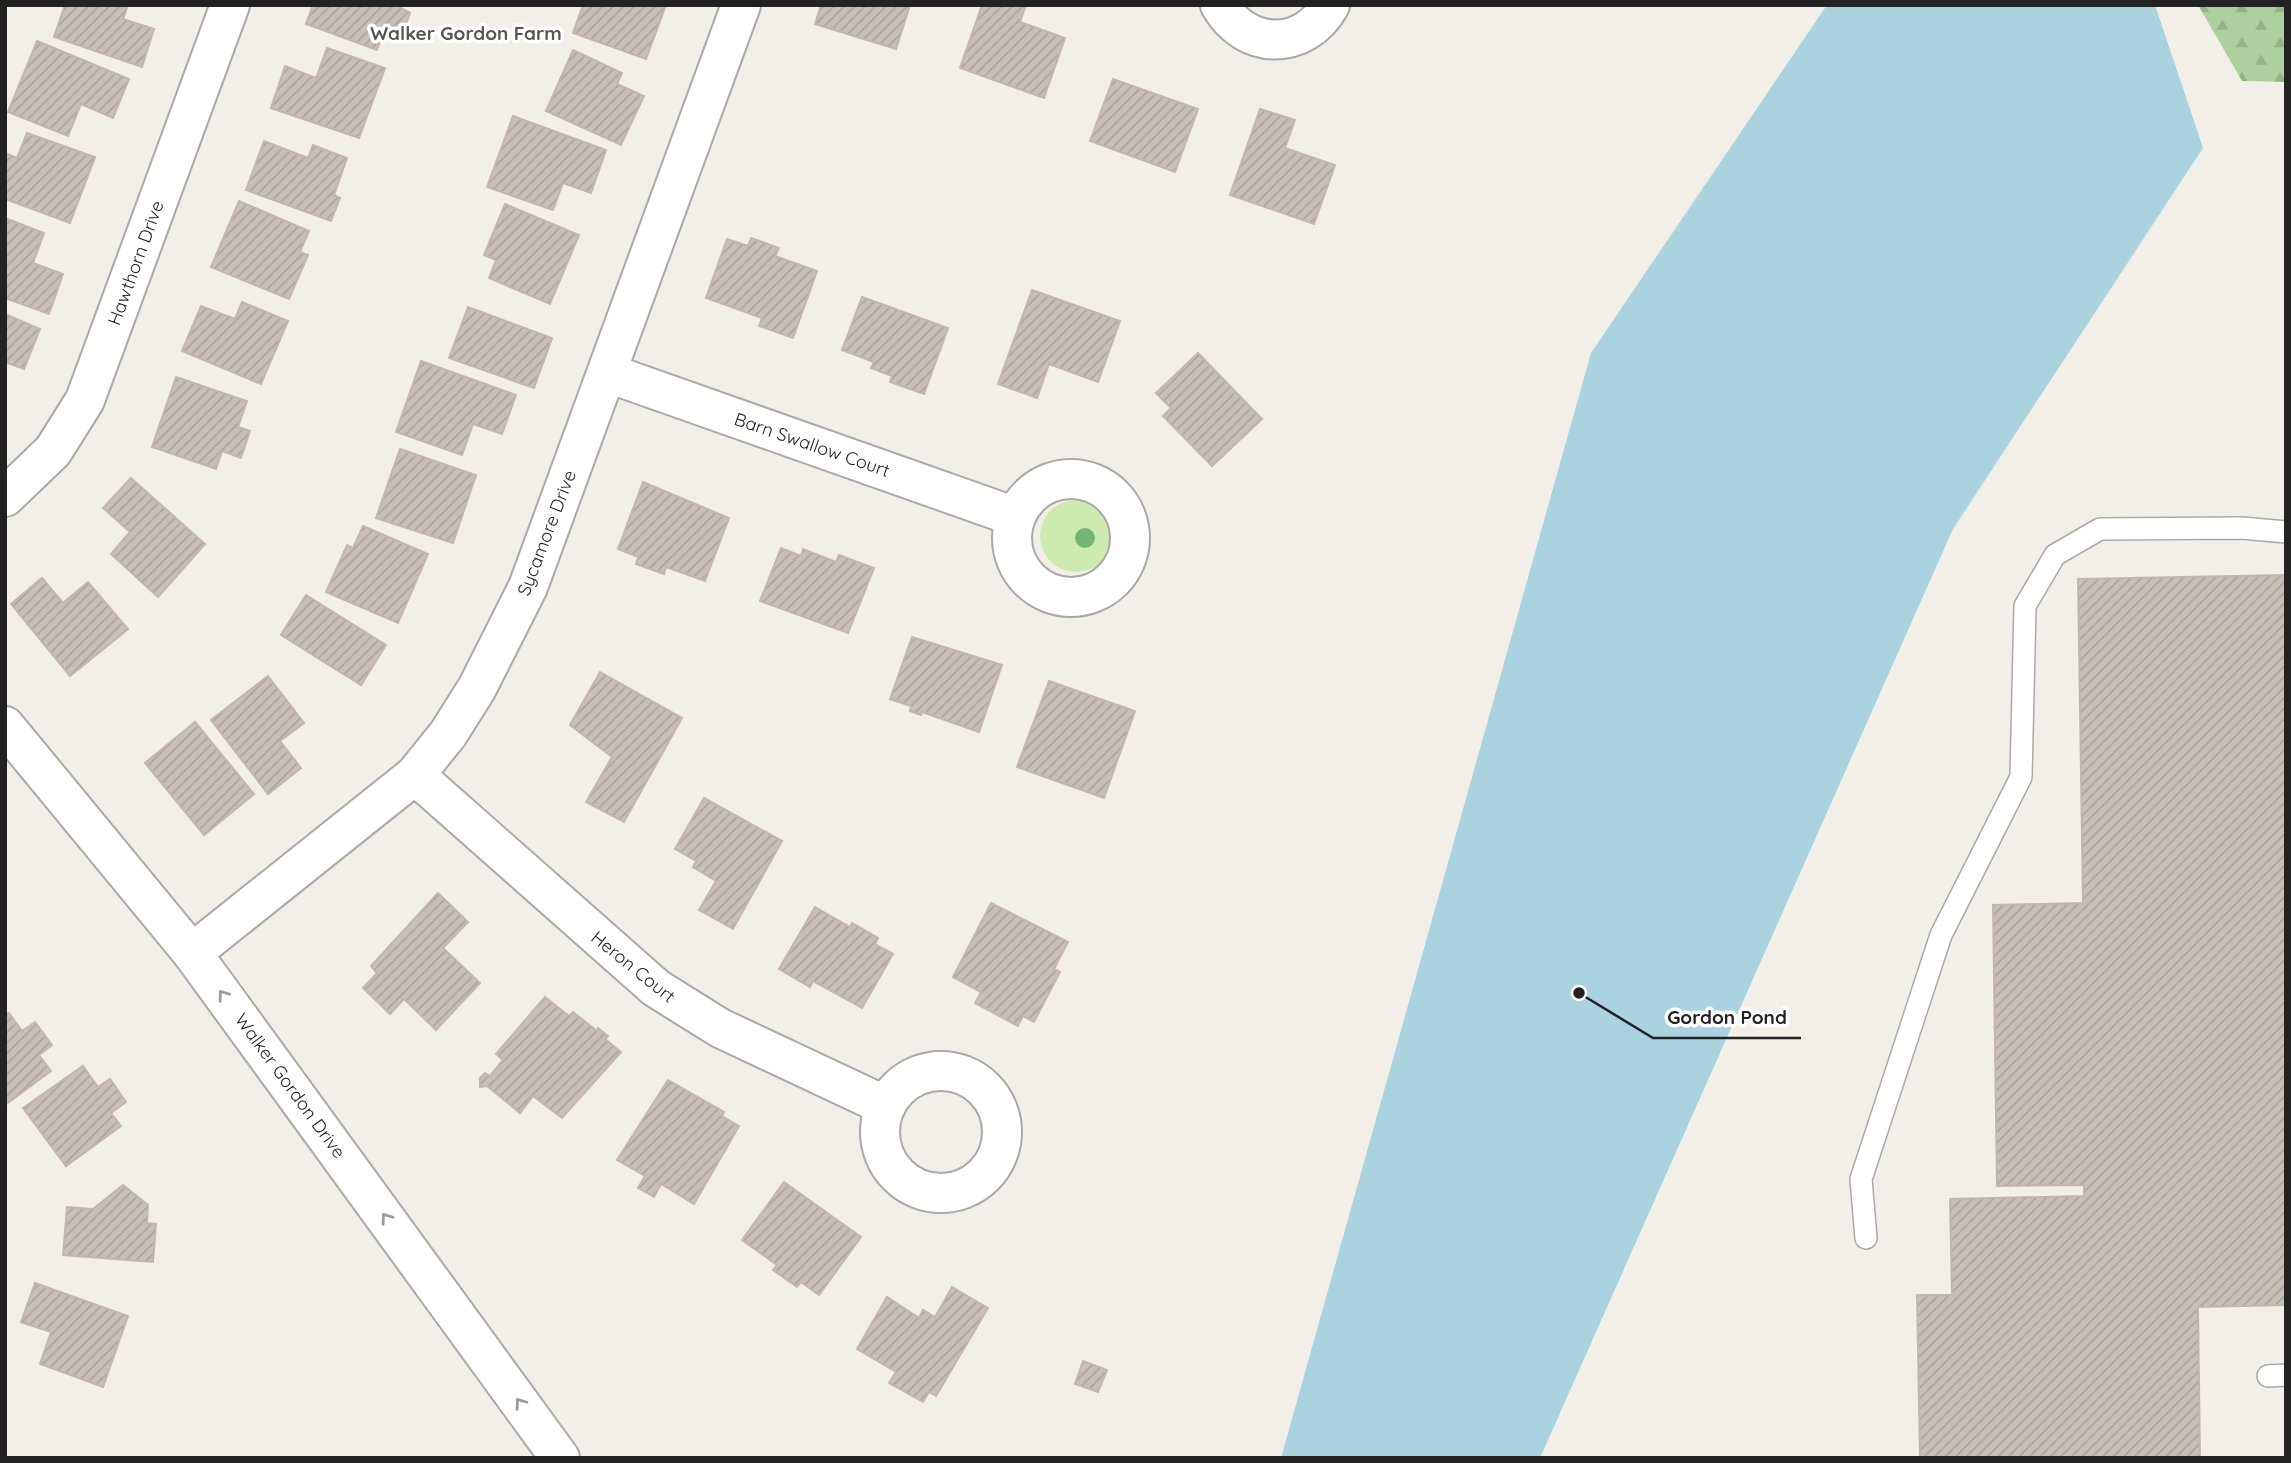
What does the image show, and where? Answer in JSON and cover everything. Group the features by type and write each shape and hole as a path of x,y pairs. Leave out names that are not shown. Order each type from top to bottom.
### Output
{"street":[{"name":"Hawthorn Drive","path":"5,497 53,451 86,400 230,5"},
{"name":"Sycamore Drive","path":"192,953 415,775 448,734 503,641 528,587 741,5"},
{"path":"1220,5 1234,24 1243,31 1254,37 1277,41 1289,40 1310,30 1330,5"},
{"name":"Barn Swallow Court","path":"608,373 1016,517"},
{"name":"Walker Gordon Drive","path":"5,726 192,953 560,1458"},
{"name":"Heron Court","path":"415,775 617,956 666,995 720,1028 886,1106"}],"lane":[{"path":"1866,1238 1861,1179 1941,935 2021,777 2025,606 2055,555 2100,529 2242,528 2286,532"}],"green space":[{"path":"2198,5 2286,5 2286,82 2242,81"},
{"path":"1076,500 1096,506 1106,516 1112,536 1106,556 1096,566 1076,572 1056,566 1046,556 1040,536 1046,516 1056,506"}],"water":[{"path":"1827,5 2155,5 2203,148 1953,529 1540,1458 1281,1458 1591,353"}],"building":[{"path":"65,5 128,5 123,19 154,29 142,67 54,37"},
{"path":"313,5 396,5 410,13 400,40 383,34 377,50 306,24"},
{"path":"583,5 666,5 646,59 573,33"},
{"path":"821,5 910,5 896,49 815,24"},
{"path":"982,5 1026,5 1020,22 1065,38 1044,98 960,68"},
{"path":"37,41 129,79 113,118 81,104 68,136 8,112"},
{"path":"327,48 385,68 359,138 271,108 285,66 316,78"},
{"path":"573,50 622,73 617,84 644,96 621,145 546,111"},
{"path":"1113,79 1198,109 1175,172 1090,141"},
{"path":"1260,109 1295,120 1285,148 1335,165 1314,224 1230,195"},
{"path":"513,116 606,150 591,193 563,183 553,210 487,187"},
{"path":"27,133 95,157 70,223 5,199 5,153 17,158"},
{"path":"264,141 308,158 313,145 347,158 334,195 340,198 331,221 246,190"},
{"path":"239,201 309,231 300,252 308,255 289,299 211,267"},
{"path":"505,204 579,235 550,304 489,278 496,260 484,255"},
{"path":"5,218 44,233 33,263 63,274 49,314 5,298"},
{"path":"751,238 779,248 775,256 817,271 793,338 759,326 762,318 706,298 727,239 748,246"},
{"path":"1032,290 1120,321 1098,382 1049,364 1037,398 998,384"},
{"path":"862,297 948,328 924,394 890,382 892,376 871,368 874,362 842,350"},
{"path":"242,302 288,321 261,384 182,351 201,306 235,319"},
{"path":"468,307 552,338 534,388 449,358"},
{"path":"5,314 40,329 24,369 5,362"},
{"path":"1198,353 1262,419 1212,466 1163,416 1171,408 1156,393"},
{"path":"421,361 516,395 502,434 473,424 462,455 396,432"},
{"path":"176,377 247,401 238,427 250,431 241,458 222,451 216,469 152,447"},
{"path":"400,449 476,475 453,543 376,518"},
{"path":"131,478 205,544 158,597 111,554 130,532 103,508"},
{"path":"643,482 729,518 705,581 666,567 664,574 636,564 638,557 618,549"},
{"path":"363,526 428,554 398,623 326,592 347,545 353,548"},
{"path":"781,548 801,556 803,549 836,562 839,555 874,568 848,633 760,601"},
{"path":"2286,575 2286,1305 2198,1307 2200,1458 1920,1458 1917,1295 1952,1295 1950,1199 2084,1196 2084,1185 1997,1186 1993,905 2083,903 2078,579"},
{"path":"42,578 63,603 88,582 128,629 70,676 11,604"},
{"path":"306,595 386,645 361,685 281,635"},
{"path":"912,637 1002,665 979,732 922,712 921,715 910,711 911,706 890,699"},
{"path":"600,672 682,718 624,822 586,802 612,757 570,725"},
{"path":"268,676 304,723 280,741 301,768 268,794 211,720"},
{"path":"1049,681 1135,711 1104,798 1017,767"},
{"path":"195,722 254,794 204,835 145,763"},
{"path":"704,798 782,841 733,929 699,910 716,881 693,867 696,861 675,849"},
{"path":"438,893 468,922 443,948 480,983 436,1030 404,999 390,1014 363,988 377,973 371,966"},
{"path":"991,903 1068,942 1054,969 1060,972 1034,1022 1023,1016 1018,1026 975,1003 981,992 953,977"},
{"path":"815,907 850,927 852,923 878,938 875,944 893,954 862,1008 813,981 810,987 779,969"},
{"path":"545,997 569,1016 573,1012 597,1031 598,1028 608,1036 605,1039 621,1052 562,1118 533,1096 520,1113 487,1086 480,1087 480,1078 485,1073 490,1076 503,1060 496,1054"},
{"path":"9,1013 22,1031 35,1022 52,1045 39,1055 51,1071 5,1105 5,1015"},
{"path":"83,1066 98,1087 110,1079 126,1102 111,1113 121,1126 66,1166 23,1108"},
{"path":"668,1080 724,1112 722,1116 739,1126 694,1204 661,1184 654,1197 638,1188 645,1176 617,1160"},
{"path":"784,1182 861,1237 819,1295 801,1282 797,1287 773,1270 777,1265 742,1240"},
{"path":"123,1185 148,1205 147,1223 156,1224 153,1262 63,1255 67,1207 93,1209"},
{"path":"35,1283 128,1316 103,1387 40,1364 51,1332 21,1322"},
{"path":"952,1287 988,1308 936,1396 929,1392 923,1402 889,1383 896,1372 857,1349 887,1297 919,1318 923,1310 935,1317"},
{"path":"1083,1361 1107,1370 1098,1392 1075,1384"}],"place":[{"name":"Gordon Pond","path":"1579,993"}],"district":[{"name":"Walker Gordon Farm","path":"466,33"}]}
